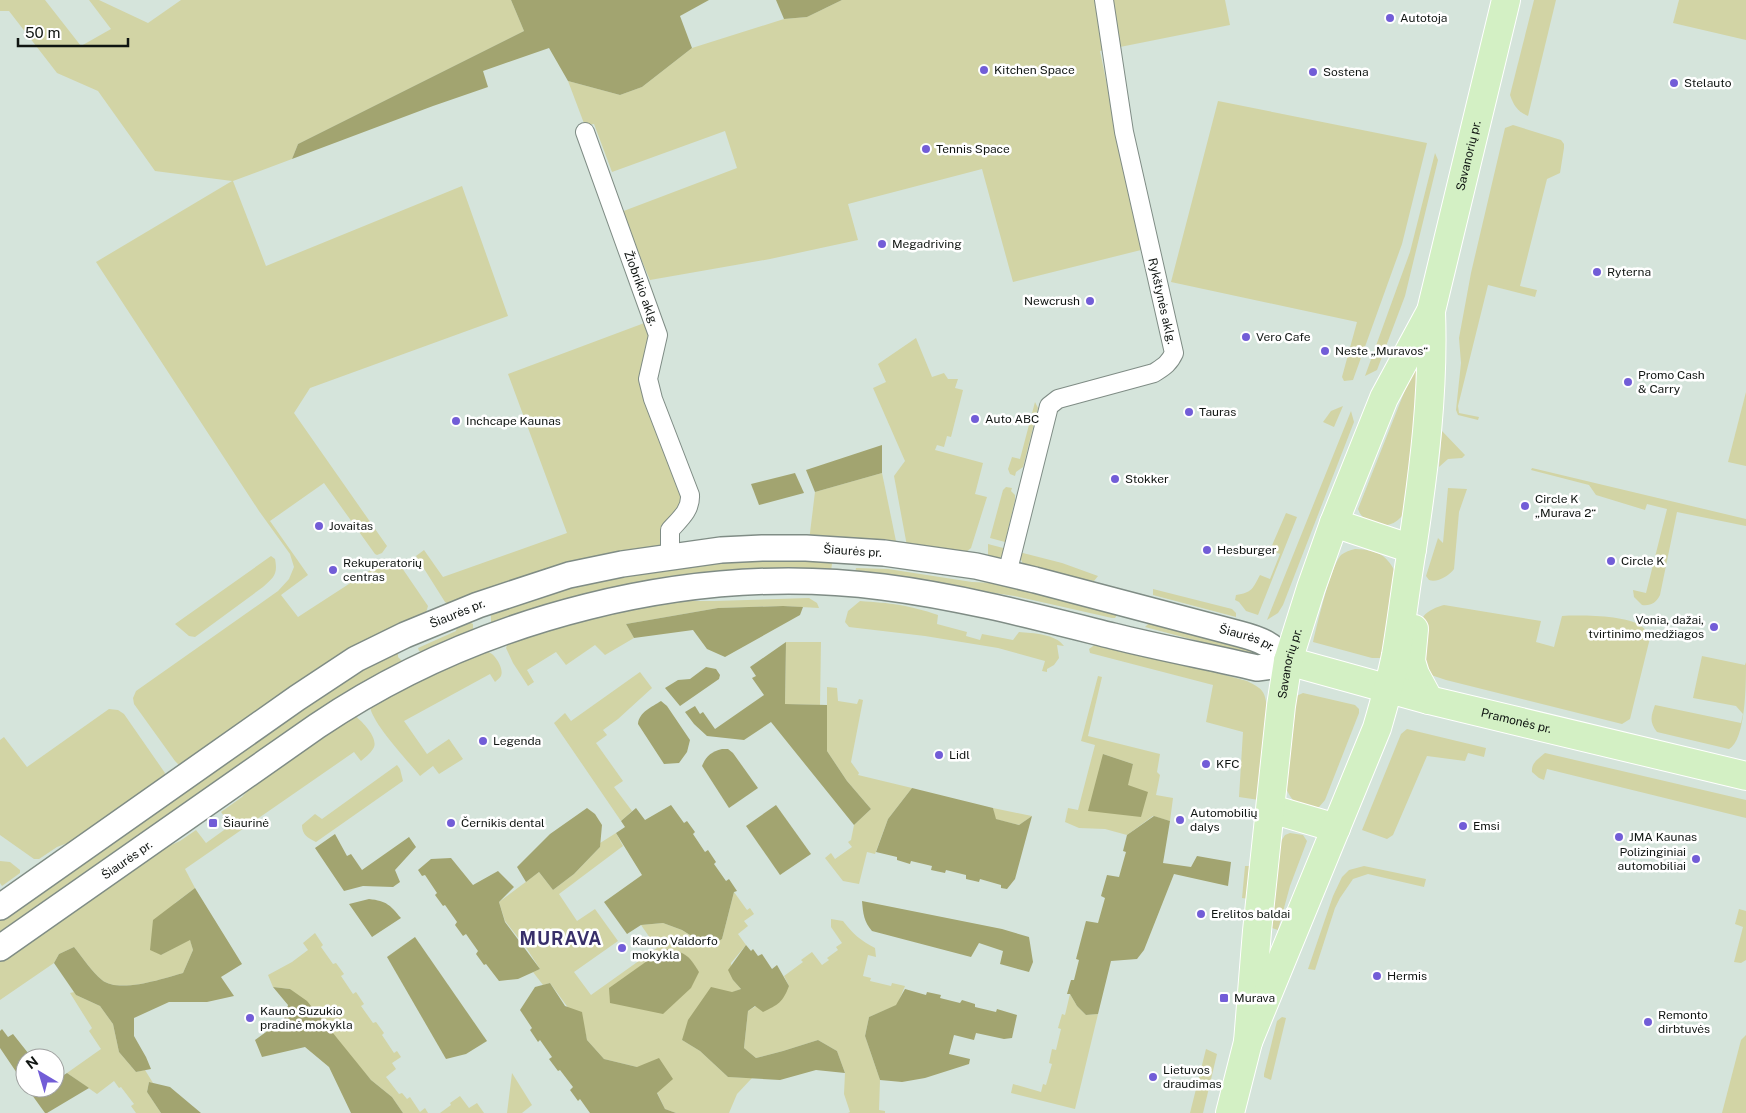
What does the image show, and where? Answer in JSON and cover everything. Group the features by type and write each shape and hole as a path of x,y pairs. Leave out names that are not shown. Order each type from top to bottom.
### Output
{"main road":[{"name":"Savanorių pr.","path":"1248,1042 1257,931 1281,706 1288,661 1334,523 1384,398 1431,311 1506,0"},
{"name":"Savanorių pr.","path":"1230,1113 1248,1042 1377,728 1388,689 1396,655 1416,522 1429,406 1432,352 1431,311"},
{"path":"1416,522 1423,561 1411,646 1411,661 1415,674 1429,700"},
{"path":"1334,523 1412,549"},
{"name":"Šiaurės pr.","path":"0,907 297,698 356,659 405,635 478,604 569,574 670,556 721,550 806,548 884,553 976,566 1260,640 1275,649 1288,661 1273,666 1257,668 972,602 922,592 838,583 754,582 700,587 635,596 585,607 534,621 490,637 420,667 354,701 0,948"},
{"path":"838,583 846,565 862,551"},
{"path":"478,604 490,637"},
{"path":"1114,636 1126,630 1134,622 1141,609"},
{"path":"405,635 420,667"},
{"name":"Pramonės pr.","path":"1288,661 1429,700 1746,776"},
{"path":"1271,809 1336,828"}],"street":[{"name":"Rykštynės aklg.","path":"1007,574 1050,406 1058,399 1154,373 1166,366 1174,353 1124,132 1104,0"},
{"name":"Žiobrikio aklg.","path":"584,132 658,336 648,379 653,399 690,494 691,503 670,530 670,556"}],"green space":[{"path":"0,0 45,0 81,46 111,29 89,0 99,0 148,23 181,0 511,0 524,31 298,144 292,159 233,181 266,266 462,186 508,316 310,388 294,413 387,546 382,553 375,554 324,483 270,521 308,575 281,595 298,617 372,569 385,565 400,565 428,606 425,616 185,766 179,765 175,761 134,704 133,698 136,691 278,591 289,579 294,567 290,554 259,511 96,262 232,181 155,171 98,91 57,73 9,11 0,11"},
{"path":"511,0 709,0 680,16 692,48 642,87 620,95 568,81 549,48 483,71 488,87 292,159 298,144 524,31"},
{"path":"776,0 842,0 807,17 784,19"},
{"name":"Tennis Space","path":"842,0 1225,0 1230,25 1100,51 1141,250 1013,282 982,169 848,204 858,240 770,259 650,280 621,212 737,168 725,131 612,172 594,124 585,126 568,81 620,95 642,87 692,48 784,19 807,17"},
{"path":"1534,0 1556,0 1528,116 1516,108 1510,95"},
{"path":"1679,0 1746,0 1746,40 1673,23"},
{"path":"1218,101 1427,143 1402,244 1353,380 1344,381 1342,377 1357,322 1171,282"},
{"path":"1513,125 1561,140 1564,148 1560,173 1547,179 1520,286 1537,290 1535,297 1488,285 1458,406 1459,413 1479,417 1478,420 1458,415 1456,410 1461,363 1459,338 1471,273 1505,128"},
{"path":"1435,153 1438,160 1405,296 1377,370 1365,376 1410,252"},
{"path":"647,322 650,331 649,346 683,498 661,536 660,546 450,606 445,602 416,556 424,550 443,577 567,533 508,374"},
{"path":"916,338 932,377 944,373 948,379 958,379 955,388 963,390 951,437 947,436 944,447 937,445 935,450 983,463 975,494 987,497 971,548 966,552 907,546 894,476 905,461 873,388 886,382 878,364"},
{"path":"1418,366 1421,368 1407,509 1394,523 1388,525 1376,524 1365,519 1358,509 1413,370"},
{"path":"1746,392 1746,466 1728,462"},
{"path":"1035,402 1038,408 1023,467 1016,472 1015,476 1010,474 1008,469 1012,457 1020,459"},
{"path":"1343,406 1334,427 1323,422 1331,411"},
{"path":"1351,411 1354,422 1283,605 1278,613 1267,620"},
{"path":"1442,431 1465,455 1462,458 1448,459 1439,467"},
{"path":"882,445 882,473 815,492 806,470"},
{"path":"1532,468 1746,519 1746,526 1677,512 1660,595 1653,603 1642,605 1634,597 1633,590 1646,593 1667,509 1647,504 1645,510 1596,495 1589,485 1531,470"},
{"path":"795,473 804,493 759,505 751,484"},
{"path":"882,473 897,546 809,541 815,492"},
{"path":"1006,487 1012,488 1011,491 1015,495 1015,500 1005,542 990,538 1003,490"},
{"path":"1448,488 1467,489 1459,512 1454,569 1443,578 1432,581 1426,576 1438,538 1443,543"},
{"path":"1286,513 1297,517 1258,615 1246,611 1235,600 1236,595 1246,593 1251,589 1260,575 1270,579 1280,554 1270,550"},
{"path":"988,544 1007,549 1000,557 990,559"},
{"path":"1355,549 1376,552 1386,558 1397,576 1384,655 1380,658 1372,658 1313,642 1325,596 1337,561 1341,555"},
{"path":"1019,552 1062,563 1098,576 1094,581 1031,570 1024,565"},
{"path":"271,556 275,559 276,568 270,581 195,637 189,636 175,624"},
{"path":"830,558 832,564 831,571 496,626 491,622 491,615 495,610 569,583 681,563"},
{"path":"856,568 888,569 972,582 1017,584 1117,615 1115,618 1112,618 1015,596 855,573"},
{"path":"1153,589 1232,609 1236,613 1236,617 1153,595"},
{"path":"809,598 817,603 819,608 783,606 718,608 626,624 634,638 605,655 595,645 566,665 556,652 527,670 534,682 528,686 506,648 510,638 592,614 674,601"},
{"path":"860,601 899,605 938,615 937,624 967,632 966,636 980,640 982,634 1013,640 1019,632 1025,632 1056,639 1064,646 1057,645 1059,658 1054,665 1047,669 1047,672 1042,671 1045,661 998,648 925,636 849,627 845,622 848,611"},
{"path":"1444,605 1541,621 1536,642 1554,647 1562,616 1614,618 1634,622 1641,626 1650,638 1630,719 1622,724 1446,680 1423,671 1423,617 1430,611"},
{"path":"803,607 800,615 725,657 707,649 693,630 634,638 626,624 718,608"},
{"path":"467,621 473,624 473,632 428,655 419,651 418,648 456,631 458,623"},
{"path":"1150,622 1253,646 1251,655 1145,627"},
{"path":"1100,641 1247,681 1262,691 1267,708 1259,800 1239,797 1243,732 1206,722 1213,685 1090,653 1089,649"},
{"path":"786,642 821,642 820,705 785,704"},
{"path":"786,642 785,704 827,705 827,751 847,781 871,809 854,825 771,722 744,740 707,736 685,712 695,706 700,714 703,712 715,729 764,695 752,678 756,676 750,667"},
{"path":"398,648 398,657 405,664 0,939 0,917 328,688"},
{"path":"480,651 492,654 499,664 502,673 495,682 490,674 404,721 427,754 449,739 463,759 439,774 433,766 420,776 383,731 370,706"},
{"path":"1702,656 1745,665 1746,662 1745,696 1744,710 1742,723 1735,744 1729,749 1657,732 1652,722 1655,705 1741,723 1743,714 1736,706 1693,698"},
{"path":"706,667 716,669 720,675 719,679 680,706 665,688 678,680 690,679"},
{"path":"640,672 652,688 603,730 607,735 596,743 623,781 614,787 632,811 621,821 554,723 565,713 571,721"},
{"path":"1098,676 1102,677 1088,736 1160,754 1157,772 1160,775 1156,795 1173,798 1170,821 1153,816 1127,835 1105,829 1079,828 1065,822 1068,808 1078,810 1095,745 1081,741","holes":["1103,754 1133,764 1127,785"]},
{"path":"827,687 837,688 838,701 857,704 859,699 863,700 851,762 859,773 858,775 912,788 888,819 875,854 867,852 859,884 843,881 825,858 831,853 835,859 852,847 848,842 851,840 854,825 871,809 847,781 827,751"},
{"path":"1303,693 1355,705 1359,709 1325,800 1319,807 1312,808 1302,806 1294,801 1285,786 1294,697"},
{"path":"661,701 667,706 690,740 687,752 679,763 664,764 638,724 643,713"},
{"path":"109,709 118,710 124,714 165,773 163,778 81,838 57,847 39,859 34,859 0,835 0,740 4,737 27,767"},
{"path":"354,715 372,735 375,745 361,761 354,752 185,869 195,888 175,903 161,955 190,939 193,950 183,973 142,984 119,986 110,984 102,980 95,973 74,947 59,954 54,963 0,1000 0,962 149,855 180,841 196,830 206,843 231,825 221,812 242,797 263,774"},
{"path":"1407,729 1486,748 1484,757 1468,753 1465,761 1427,756 1393,835 1387,839 1362,830 1401,734"},
{"path":"722,749 728,749 733,753 758,788 729,808 702,766 709,755"},
{"path":"1545,753 1746,800 1746,818 1547,769 1544,780 1532,772 1532,769 1536,761"},
{"path":"1103,754 1133,764 1128,785 1148,792 1141,817 1088,811"},
{"path":"397,765 403,781 316,842 304,834 302,825 315,814 322,819"},
{"path":"912,788 993,808 996,819 1019,825 1032,816 1015,879 1007,889 1001,888 1001,885 980,879 979,882 966,879 966,875 946,870 945,873 931,870 932,866 911,861 910,864 897,860 897,857 876,852 888,819"},
{"path":"671,805 684,823 687,821 705,852 708,850 716,862 714,864 726,881 729,879 737,891 734,892 722,939 709,947 682,930 663,923 641,925 627,934 604,902 642,875 616,833 625,827 621,821 636,808 645,820"},
{"path":"776,805 811,854 780,875 746,826"},
{"path":"587,808 595,814 602,825 600,847 574,874 553,890 539,872 526,882 517,867 550,834"},
{"path":"993,808 1032,816 1019,825 995,819"},
{"path":"1154,816 1170,821 1163,863 1191,867 1197,856 1231,862 1228,886 1174,874 1144,950 1137,959 1111,961 1098,1014 1086,1015 1077,1006 1070,994 1067,994 1071,980 1074,980 1079,960 1076,959 1086,921 1098,923 1105,898 1101,896 1107,875 1119,877 1126,852 1123,851 1127,835"},
{"path":"616,833 623,846 559,894 577,921 595,909 618,941 574,972 591,995 657,948 641,925 663,923 682,930 708,947 722,939 734,892 747,910 750,908 754,914 744,921 748,926 738,934 746,945 731,963 733,980 741,989 733,992 682,1040 700,1051 728,1077 752,1078 737,1094 729,1113 676,1113 665,1109 657,1092 637,1067 604,1059 587,1040 585,1031 550,983 543,985 533,972 540,969 505,921 499,902 539,872 553,890 574,874 600,847 600,843"},
{"path":"1290,833 1303,835 1307,841 1290,886 1278,930 1272,928 1280,843 1285,835"},
{"path":"335,834 347,856 351,854 362,870 409,837 416,847 395,870 400,882 393,887 363,886 344,891 315,848"},
{"path":"451,858 473,885 498,871 514,887 499,902 505,922 540,969 518,979 499,981 486,964 484,965 476,954 478,951 466,934 463,936 455,925 457,922 435,895 437,893 425,875 422,876 418,870 431,859"},
{"path":"0,861 10,862 20,870 20,873 2,886 0,883"},
{"path":"1245,866 1253,866 1249,899 1242,898"},
{"path":"1364,866 1426,879 1424,887 1368,874 1353,879 1335,908 1315,970 1308,969 1333,896 1342,877 1349,870"},
{"path":"195,888 242,964 221,977 234,996 207,1002 169,1002 134,1018 134,1036 151,1069 136,1072 119,1052 113,1024 100,1006 76,995 54,963 59,954 74,947 102,980 119,986 142,984 183,973 193,950 190,940 161,955 150,950 153,920"},
{"path":"369,899 388,904 401,918 372,937 349,904"},
{"path":"862,901 1002,929 1029,937 1033,962 1029,972 1000,964 1003,951 979,943 971,957 872,931 864,917"},
{"path":"1739,909 1746,911 1746,960 1741,963 1734,962 1743,927 1735,924"},
{"path":"831,919 843,921 865,943 875,948 876,957 868,955 863,976 871,978 870,981 891,986 892,983 905,986 897,1005 869,1017 865,1036 880,1080 879,1110 885,1111 885,1113 848,1113 850,1112 844,1094 845,1073 837,1051 818,1040 756,1058 744,1048 748,1011 789,986 784,976 803,962 801,960 812,952 822,965 829,960 827,958 838,950 836,947 842,943 831,927"},
{"path":"315,933 323,945 321,947 333,964 336,963 344,974 341,976 353,994 356,992 364,1004 361,1006 373,1023 376,1022 384,1033 382,1035 394,1053 397,1051 401,1057 392,1063 396,1069 386,1077 399,1094 402,1093 407,1099 410,1097 420,1112 425,1108 428,1113 403,1113 392,1097 371,1080 290,989 273,987 268,975 292,962 308,950 303,943"},
{"path":"415,937 487,1041 466,1054 446,1059 387,957"},
{"path":"746,945 751,951 753,949 758,956 762,954 772,969 777,965 789,986 785,996 773,1007 763,1012 755,1006 748,1011 744,1048 756,1058 818,1040 837,1051 845,1073 816,1070 780,1080 728,1077 700,1051 682,1040 688,1020 711,987 732,992 741,989 733,980 728,970"},
{"path":"664,949 677,951 685,955 695,966 699,972 691,988 663,1014 610,1003 609,988"},
{"path":"550,983 565,1006 582,1012 587,1040 604,1059 637,1067 659,1058 673,1079 657,1093 665,1109 676,1113 590,1113 580,1099 578,1101 570,1090 573,1087 549,1059 552,1057 540,1040 538,1042 530,1030 532,1028 520,1010 535,987"},
{"path":"273,987 290,989 307,1001 371,1080 392,1097 403,1113 351,1113 329,1067 305,1047 262,1057 255,1040 284,1019 288,1005"},
{"path":"905,989 926,995 927,992 941,995 940,998 960,1003 962,1000 975,1004 975,1007 996,1012 997,1009 1017,1015 1012,1038 1004,1039 976,1033 974,1040 954,1035 949,1054 970,1059 969,1064 925,1078 902,1082 880,1080 865,1036 869,1017 896,1005"},
{"path":"74,992 76,995 100,1006 113,1024 119,1052 136,1072 145,1070 153,1083 149,1082 147,1092 161,1113 136,1113 131,1106 134,1104 114,1081 97,1094 67,1073 101,1049 89,1031 92,1028 70,993"},
{"path":"1070,994 1077,1006 1086,1015 1098,1014 1075,1109 1011,1093 1013,1084 1041,1092 1043,1084 1046,1085 1052,1064 1049,1063 1052,1049 1056,1050 1061,1029 1058,1028 1062,1014 1065,1015"},
{"path":"1282,1017 1286,1018 1271,1080 1264,1077 1264,1074 1277,1021"},
{"path":"2,1029 8,1037 13,1034 24,1048 15,1048 15,1070 0,1048 0,1031"},
{"path":"1746,1035 1746,1113 1722,1113 1741,1040"},
{"path":"1206,1049 1217,1054 1203,1113 1190,1113"},
{"path":"67,1073 89,1088 45,1113 34,1098 65,1098 65,1074"},
{"path":"512,1073 532,1105 522,1113 507,1113"},
{"path":"149,1082 170,1087 201,1113 161,1113 147,1092"},
{"path":"460,1096 469,1108 477,1103 484,1113 440,1113"}],"place":[{"name":"Autotoja","path":"1390,18"},
{"name":"Kitchen Space","path":"984,70"},
{"name":"Sostena","path":"1313,72"},
{"name":"Stelauto","path":"1674,83"},
{"name":"Tennis Space","path":"926,149"},
{"name":"Megadriving","path":"882,244"},
{"name":"Ryterna","path":"1597,272"},
{"name":"Newcrush","path":"1090,301"},
{"name":"Vero Cafe","path":"1246,337"},
{"name":"Neste „Muravos“","path":"1325,351"},
{"name":"Promo Cash & Carry","path":"1628,382"},
{"name":"Tauras","path":"1189,412"},
{"name":"Auto ABC","path":"975,419"},
{"name":"Inchcape Kaunas","path":"456,421"},
{"name":"Stokker","path":"1115,479"},
{"name":"Circle K „Murava 2“","path":"1525,506"},
{"name":"Jovaitas","path":"319,526"},
{"name":"Hesburger","path":"1207,550"},
{"name":"Circle K","path":"1611,561"},
{"name":"Rekuperatorių centras","path":"333,570"},
{"name":"Vonia, dažai, tvirtinimo medžiagos","path":"1714,627"},
{"name":"Legenda","path":"483,741"},
{"name":"Lidl","path":"939,755"},
{"name":"KFC","path":"1206,764"},
{"name":"Automobilių dalys","path":"1180,820"},
{"name":"Šiaurinė","path":"213,823"},
{"name":"Černikis dental","path":"451,823"},
{"name":"Emsi","path":"1463,826"},
{"name":"JMA Kaunas","path":"1619,837"},
{"name":"Polizinginiai automobiliai","path":"1696,859"},
{"name":"Erelitos baldai","path":"1201,914"},
{"name":"Kauno Valdorfo mokykla","path":"622,948"},
{"name":"Hermis","path":"1377,976"},
{"name":"Murava","path":"1224,998"},
{"name":"Kauno Suzukio pradinė mokykla","path":"250,1018"},
{"name":"Remonto dirbtuvės","path":"1648,1022"},
{"name":"Lietuvos draudimas","path":"1153,1077"}],"district":[{"name":"MURAVA","path":"561,938"}]}
